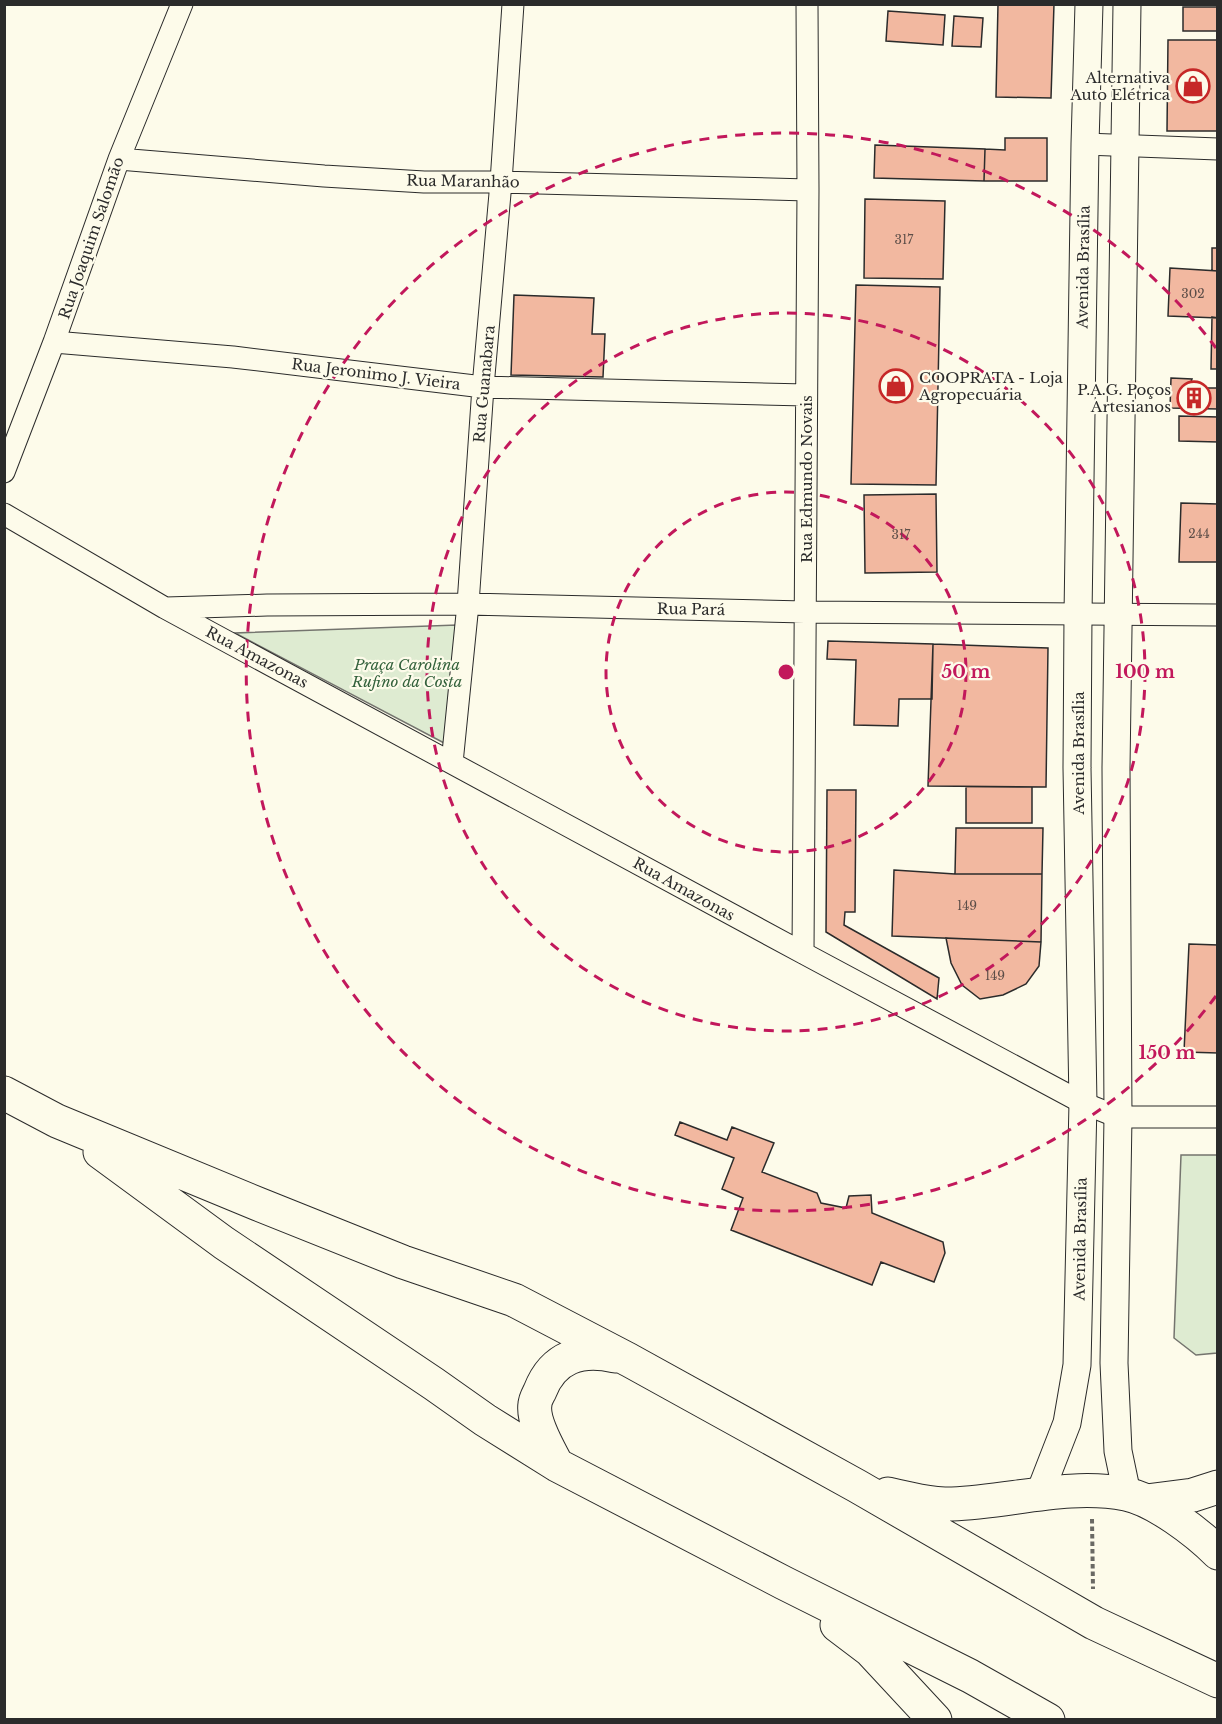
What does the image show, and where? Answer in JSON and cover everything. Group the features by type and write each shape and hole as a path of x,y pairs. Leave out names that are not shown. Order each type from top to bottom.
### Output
{"highway":[{"path":"4,1093 57,1121 403,1262 514,1300 629,1360 857,1486 1094,1623 1218,1681"},
{"path":"57,1121 224,1243 485,1420 557,1465 784,1583 970,1676 1048,1719"},
{"path":"557,1465 539,1429 534,1405 544,1378 558,1363 575,1355 598,1352 629,1360"},
{"path":"857,1486 918,1501 950,1504 1079,1490 1136,1498 1193,1495 1218,1487"},
{"path":"1136,1498 1176,1518 1218,1553"},
{"path":"784,1583 870,1650 935,1719"}],"street":[{"name":"Rua Guanabara","path":"452,762 468,604 513,4"},
{"name":"Rua Edmundo Novais","path":"803,953 807,4"},
{"name":"Avenida Brasília","path":"1039,1495 1067,1423 1077,1365 1083,1103 1077,768 1078,615 1089,4"},
{"path":"1127,4 1116,768 1118,1117 1114,1363 1118,1451 1136,1498"},
{"name":"Rua Joaquim Salomão","path":"4,472 54,342 119,159 182,5"},
{"path":"1085,144 1218,149"},
{"name":"Rua Maranhão","path":"119,159 424,182 808,190"},
{"name":"Rua Jeronimo J. Vieira","path":"54,342 233,357 483,387 806,395"},
{"name":"Rua Amazonas","path":"4,514 165,608 1083,1103 1118,1117 1218,1117"},
{"name":"Rua Pará","path":"165,608 468,604 805,612 1218,615"},
{"path":"1077,768 1116,768"},
{"path":"1077,1365 1114,1363"}],"path":[{"path":"1092,1491 1094,1623"}],"green space":[{"name":"Praça Carolina Rufino da Costa","path":"457,625 446,744 235,633"},
{"path":"1181,1155 1217,1155 1217,1353 1196,1355 1174,1338"}],"building":[{"path":"998,4 1054,4 1051,98 996,97"},
{"path":"1183,7 1218,7 1218,31 1183,31"},
{"path":"888,11 945,15 943,45 886,41"},
{"path":"954,16 983,18 981,47 952,46"},
{"name":"Alternativa Auto Elétrica","path":"1168,40 1218,40 1218,131 1167,131"},
{"path":"1005,138 1047,138 1047,181 984,181 985,149 1005,150"},
{"path":"875,145 985,149 984,181 874,178"},
{"path":"865,199 945,201 943,279 864,278"},
{"path":"1212,248 1218,248 1218,271 1212,271"},
{"path":"1170,268 1218,271 1218,318 1168,316"},
{"name":"COOPRATA - Loja Agropecuária","path":"856,285 940,287 936,485 851,484"},
{"path":"514,295 594,298 592,334 605,334 603,377 511,375"},
{"name":"P.A.G. Poços Artesianos","path":"1212,317 1218,318 1218,369 1211,369"},
{"name":"P.A.G. Poços Artesianos","path":"1171,378 1192,379 1189,388 1218,388 1218,409 1170,408"},
{"path":"1179,416 1218,417 1218,442 1179,441"},
{"path":"936,494 937,572 865,573 864,495"},
{"path":"1181,503 1218,504 1218,562 1179,562"},
{"path":"828,641 933,644 932,699 899,699 898,726 854,725 856,660 827,659"},
{"path":"933,644 1048,648 1046,787 928,786"},
{"path":"966,787 1032,787 1032,823 966,823"},
{"path":"827,790 856,790 855,912 845,912 844,925 939,978 937,999 826,932"},
{"path":"956,828 1043,828 1042,874 955,874"},
{"path":"894,870 955,874 1042,874 1041,942 892,936"},
{"path":"946,938 1041,942 1039,966 1026,984 1003,995 980,999 962,985 951,963"},
{"path":"1189,944 1218,945 1218,1053 1184,1052"},
{"path":"680,1122 727,1140 732,1127 774,1143 762,1172 817,1193 821,1203 846,1208 849,1196 871,1195 872,1213 943,1242 945,1253 934,1282 881,1262 872,1285 731,1230 743,1198 722,1189 734,1158 675,1135"}],"place":[{"name":"Alternativa Auto Elétrica","path":"1193,86"},
{"name":"COOPRATA - Loja Agropecuária","path":"896,386"},
{"name":"P.A.G. Poços Artesianos","path":"1194,398"}]}
